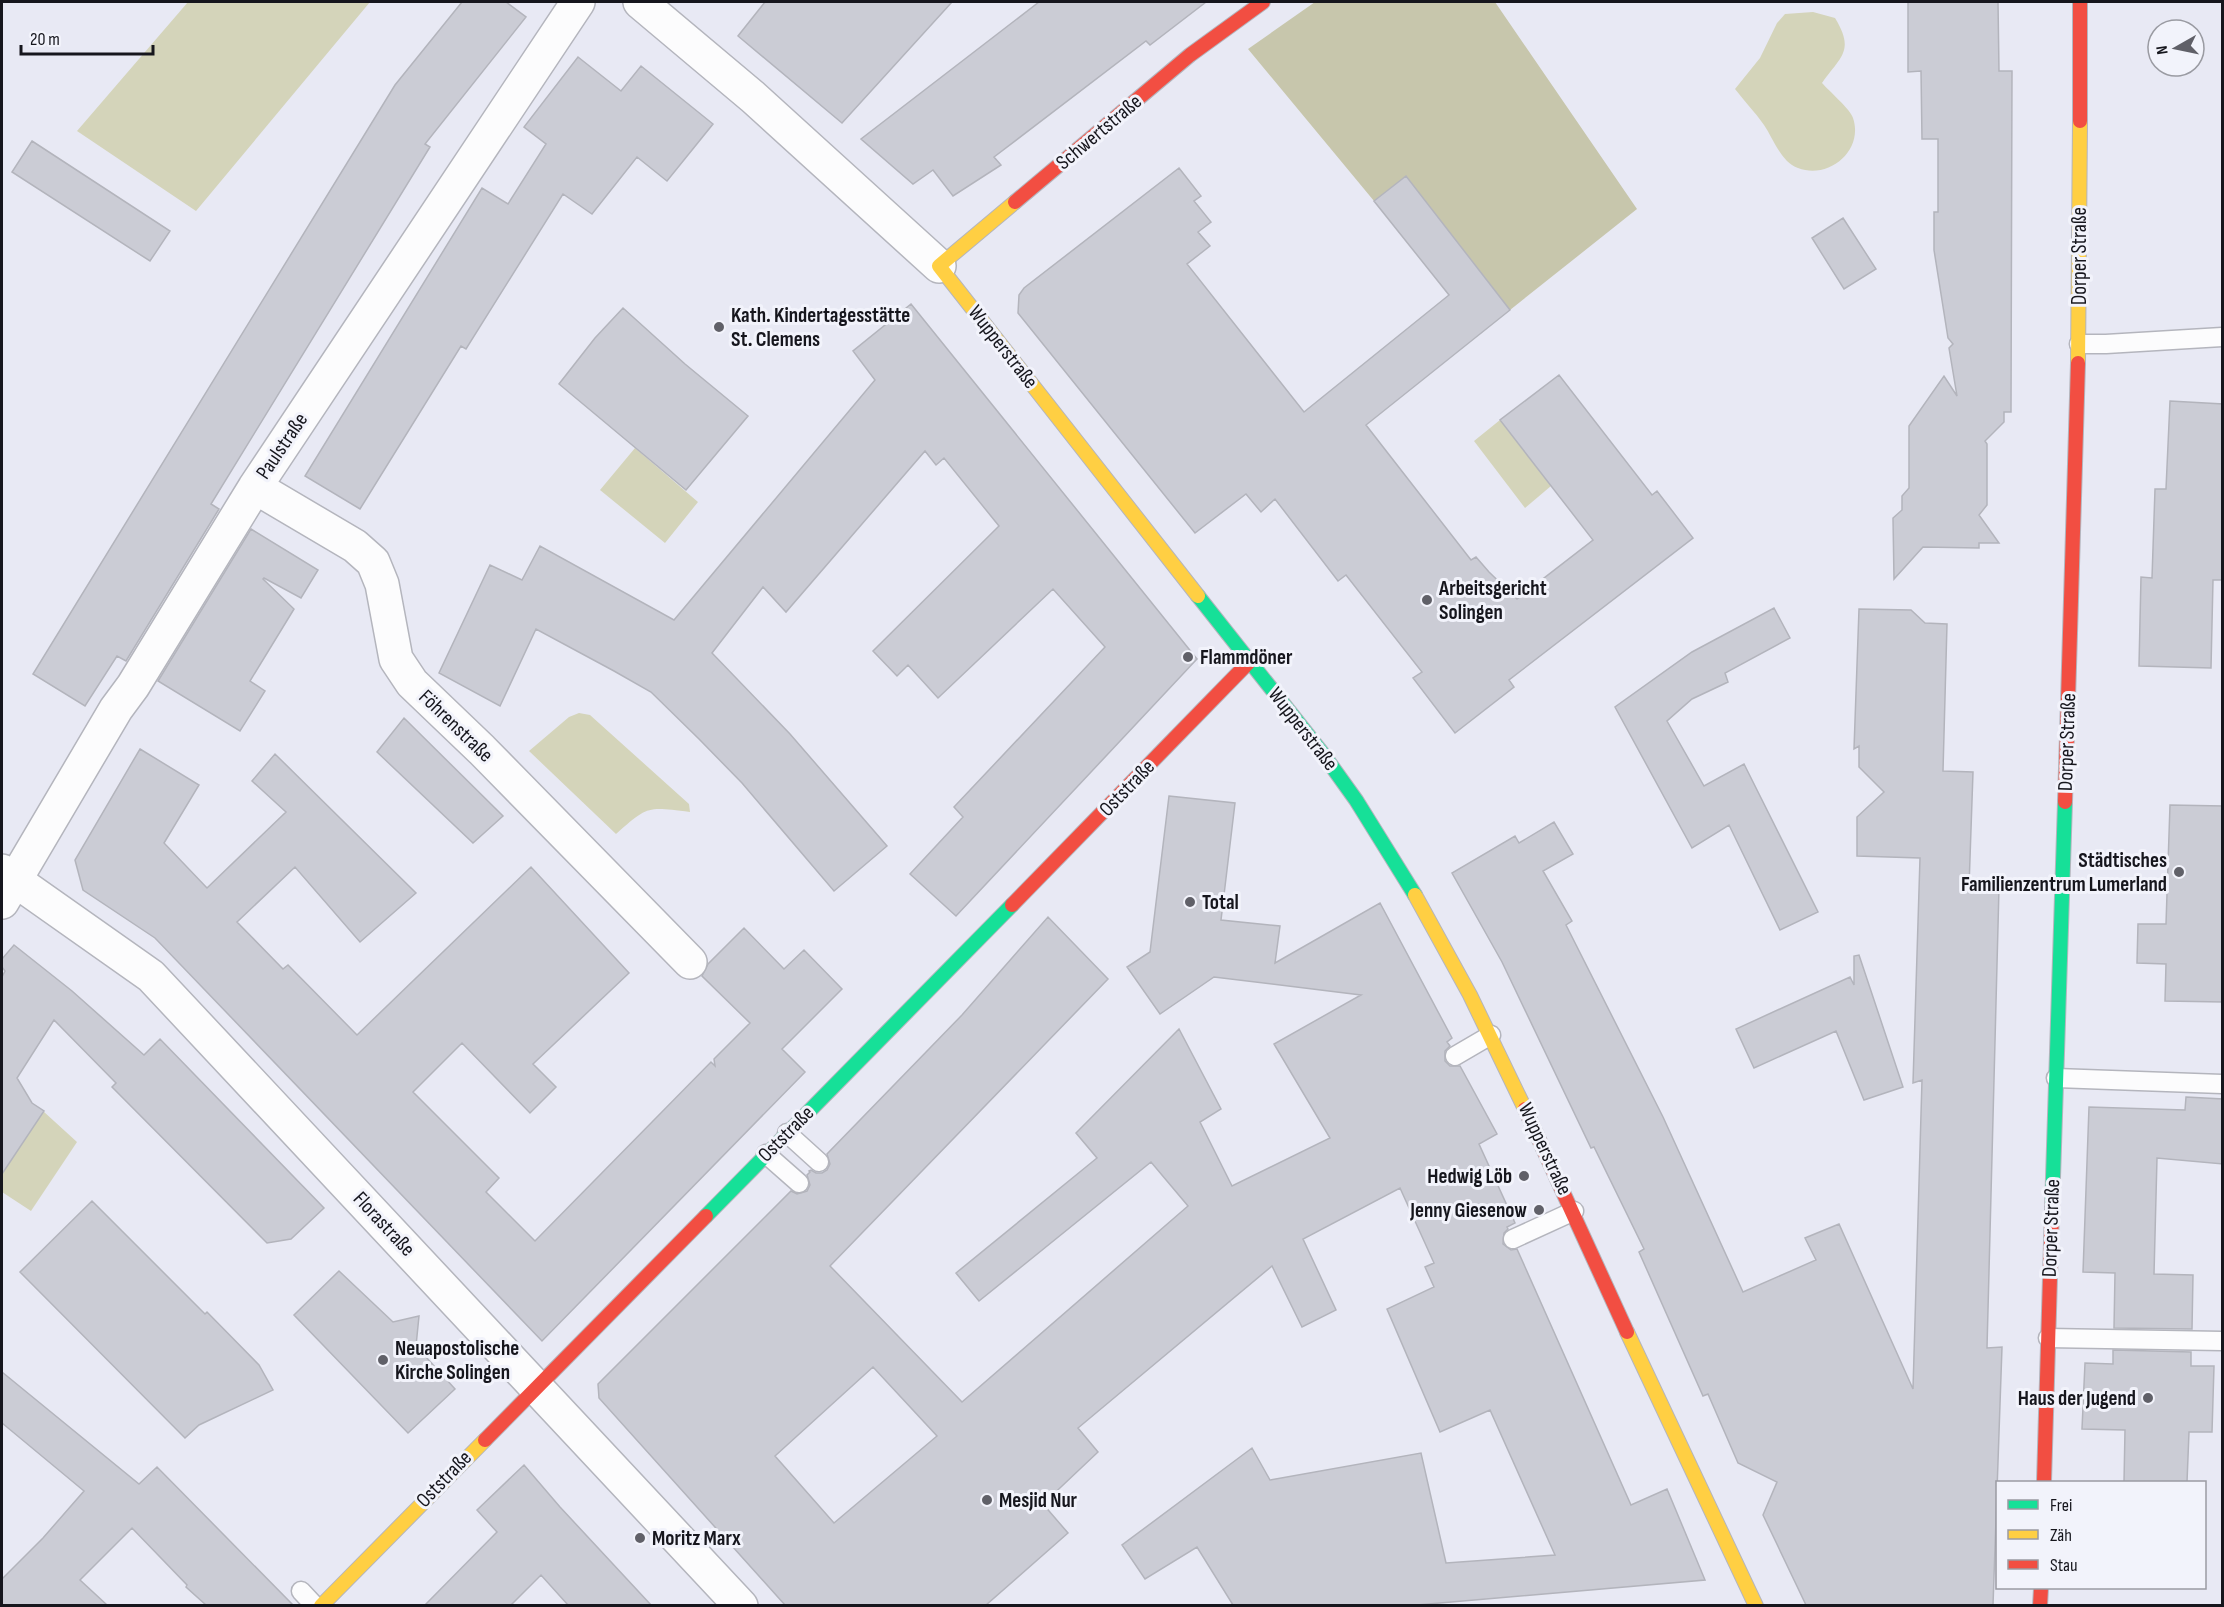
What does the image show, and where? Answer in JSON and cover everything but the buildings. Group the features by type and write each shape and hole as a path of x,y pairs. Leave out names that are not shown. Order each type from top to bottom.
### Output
{"street":[{"name":"Paulstraße","path":"6,884 133,686 255,487 579,2"},
{"name":"Wupperstraße","path":"640,2 745,90 939,266 1349,789 1403,872 1491,1035 1574,1211 1674,1435 1756,1605"},
{"name":"Schwertstraße","path":"939,266 1190,55 1263,2"},
{"name":"Dorper Straße","path":"2044,1481 2079,344 2080,2"},
{"name":"Föhrenstraße","path":"255,487 355,546 373,562 382,584 396,659 412,683 690,962"},
{"name":"Oststraße","path":"321,1605 1074,843 1250,661"},
{"name":"Florastraße","path":"6,884 151,976 741,1605"},
{"path":"2040,1605 2041,1589"}],"lane":[{"path":"2079,344 2223,337"},
{"path":"1455,1056 1491,1035"},
{"path":"2056,1078 2223,1084"},
{"path":"787,1133 819,1161"},
{"path":"766,1154 799,1183"},
{"path":"1513,1239 1574,1211"},
{"path":"2048,1338 2223,1341"},
{"path":"301,1591 315,1605"}],"green space":[{"path":"188,2 370,2 196,211 77,131"},
{"path":"1315,2 1495,2 1637,209 1510,310 1406,177 1374,201 1248,49"},
{"path":"1813,12 1835,18 1841,29 1845,46 1843,53 1822,83 1851,114 1855,130 1849,151 1841,160 1821,170 1810,171 1798,168 1787,161 1761,120 1735,89 1760,58 1777,23 1785,14"},
{"path":"1500,420 1551,486 1525,508 1474,441"},
{"path":"635,448 698,502 665,543 600,490"},
{"path":"579,713 590,715 689,804 690,812 649,810 616,834 529,751 569,717"},
{"path":"43,1111 77,1142 31,1211 2,1192 2,1174"}],"traffic: fast":[{"path":"1198,596 1323,754 1356,800 1415,895"},
{"path":"2052,1209 2065,802"},
{"path":"706,1216 1012,905"}],"traffic: slow":[{"path":"2078,363 2080,121"},
{"path":"1015,202 939,266 1198,596"},
{"path":"1415,895 1470,995 1525,1109"},
{"path":"1627,1332 1756,1606"},
{"path":"321,1606 485,1440"}],"traffic: jam":[{"path":"1015,202 1190,55 1263,2"},
{"path":"2080,2 2080,121"},
{"path":"2065,802 2078,363"},
{"path":"1012,905 1250,661"},
{"path":"1525,1109 1627,1332"},
{"path":"2044,1481 2052,1209"},
{"path":"485,1440 706,1216"},
{"path":"2040,1606 2041,1589"}],"place":[{"name":"Kath. Kindertagesstätte St. Clemens","path":"719,327"},
{"name":"Arbeitsgericht Solingen","path":"1427,600"},
{"name":"Flammdöner","path":"1188,657"},
{"name":"Städtisches Familienzentrum Lumerland","path":"2179,872"},
{"name":"Total","path":"1190,902"},
{"name":"Hedwig Löb","path":"1524,1176"},
{"name":"Jenny Giesenow","path":"1539,1210"},
{"name":"Neuapostolische Kirche Solingen","path":"383,1360"},
{"name":"Haus der Jugend","path":"2148,1398"},
{"name":"Mesjid Nur","path":"987,1500"},
{"name":"Moritz Marx","path":"640,1538"}]}
